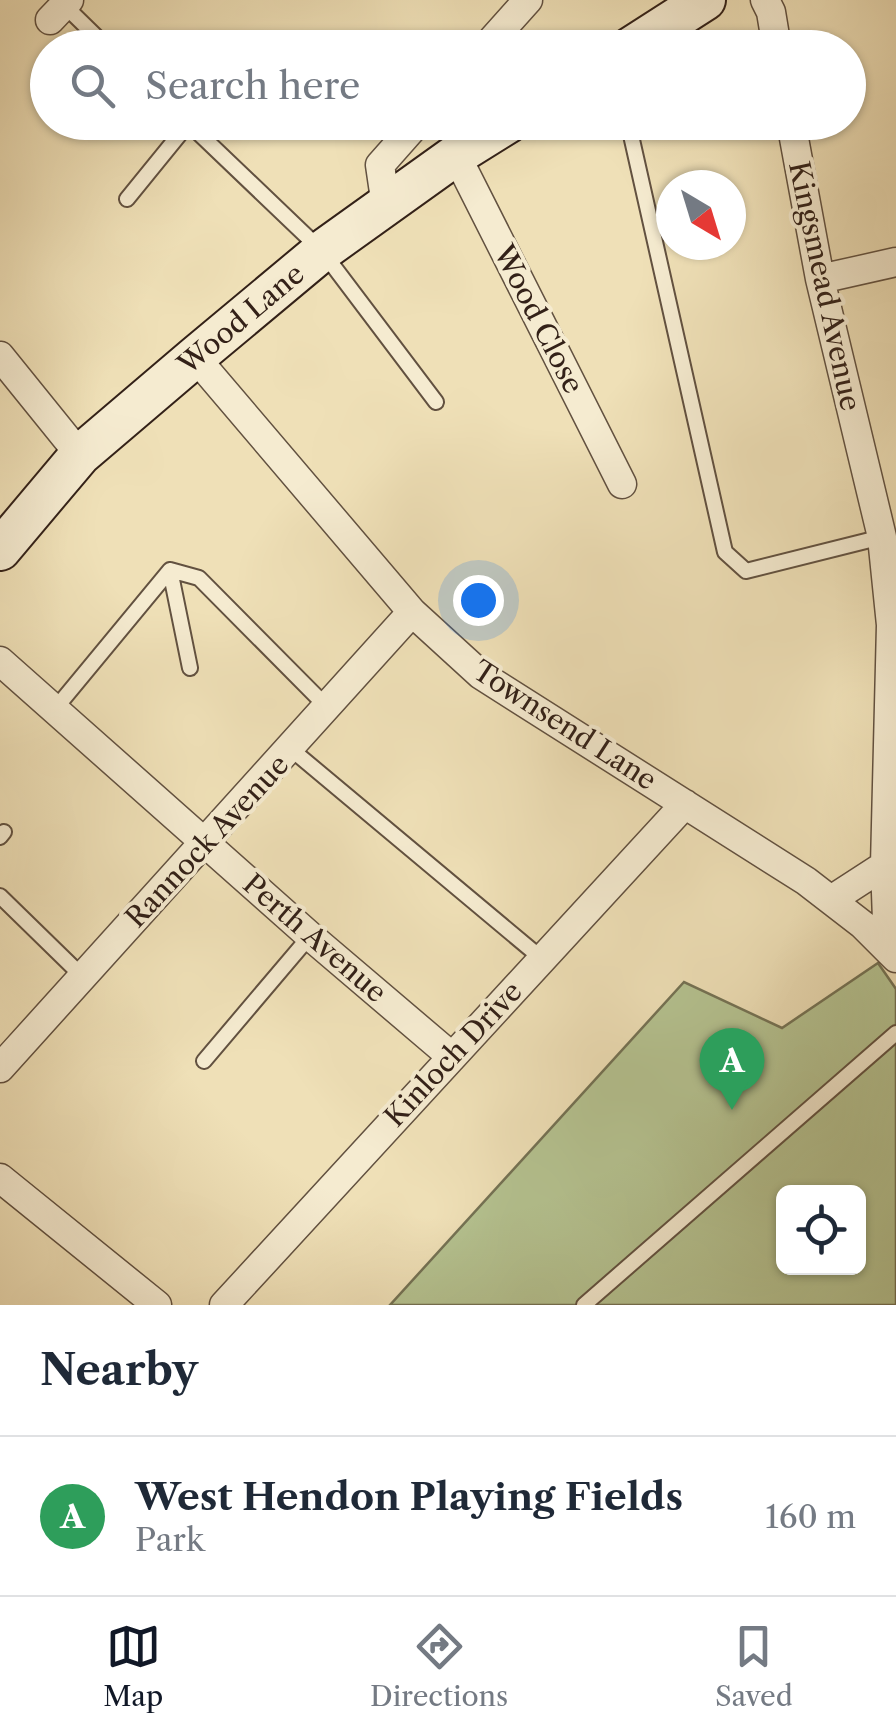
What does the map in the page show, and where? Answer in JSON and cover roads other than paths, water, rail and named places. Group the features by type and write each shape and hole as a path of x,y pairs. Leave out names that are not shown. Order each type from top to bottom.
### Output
{"street":[{"path":"501,30 528,0"},
{"path":"658,30 705,0"},
{"path":"764,0 774,30"},
{"path":"386,206 380,164 402,140"},
{"name":"Wood Lane","path":"0,550 80,455 322,251 480,140"},
{"name":"Kingsmead Avenue","path":"794,140 820,279 882,537 894,625 885,865 892,938"},
{"name":"Wood Close","path":"456,155 622,484"},
{"path":"820,279 896,262"},
{"path":"0,356 80,455"},
{"name":"Townsend Lane","path":"195,357 412,612 481,674 892,938"},
{"name":"Rannock Avenue","path":"0,1068 412,612"},
{"name":"Perth Avenue","path":"0,661 451,1056"},
{"name":"Kinloch Drive","path":"224,1305 685,804"},
{"path":"831,900 885,865"},
{"path":"0,1178 157,1305"}],"lane":[{"path":"61,8 87,30"},
{"path":"127,199 174,140"},
{"path":"205,140 322,251 436,402"},
{"path":"632,140 725,552 746,571 882,537"},
{"path":"170,570 190,668"},
{"path":"170,570 198,578 327,706"},
{"path":"55,709 170,570"},
{"path":"291,749 541,958"},
{"path":"0,896 82,976"},
{"path":"204,1061 310,936"},
{"path":"584,1305 896,1032"}],"place":[{"name":"West Hendon Playing Fields","path":"732,1110"}]}
